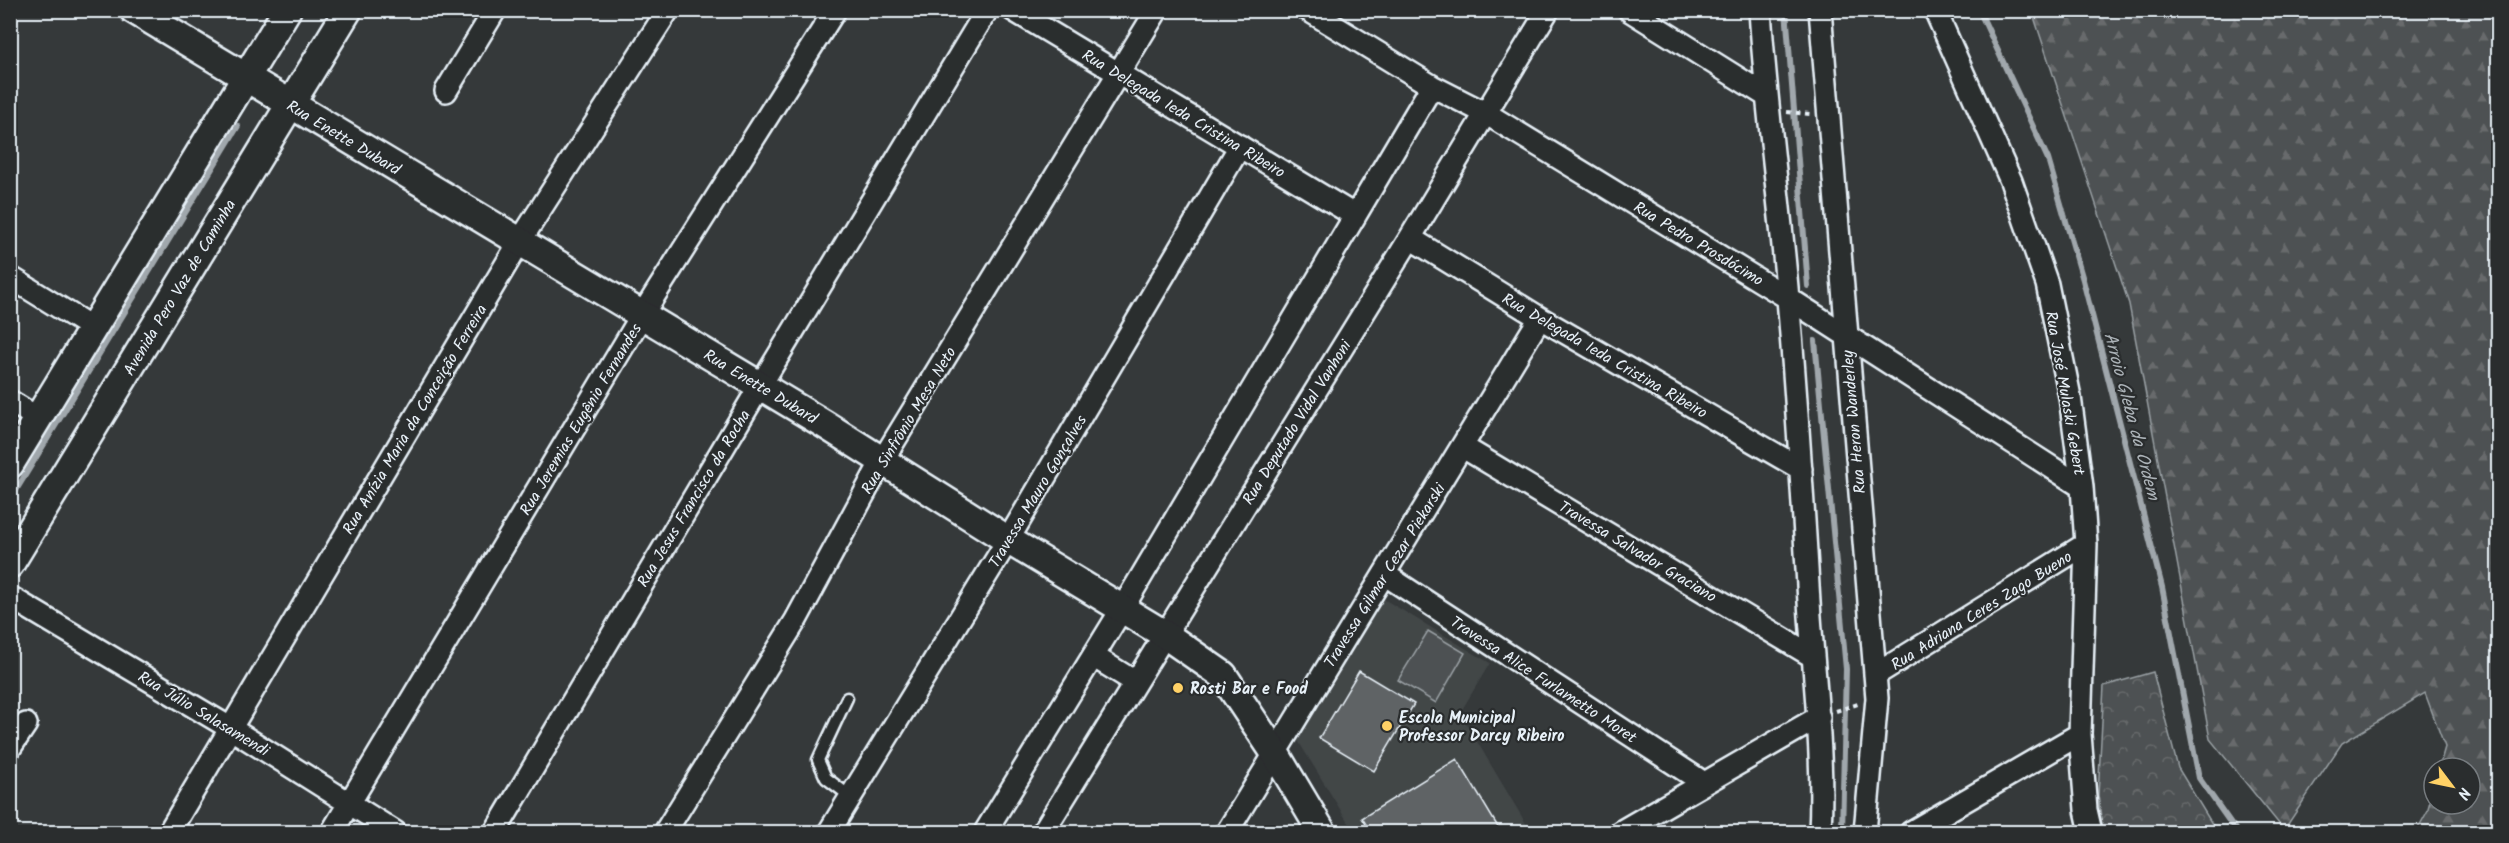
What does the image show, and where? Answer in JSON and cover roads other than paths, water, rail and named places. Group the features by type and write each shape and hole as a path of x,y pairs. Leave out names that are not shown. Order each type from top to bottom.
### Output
{"street":[{"name":"Rua Enette Dubard","path":"134,10 291,106 520,240 1164,634 1223,675 1275,753 1322,832"},
{"path":"10,464 287,10"},
{"name":"Avenida Pero Vaz de Caminha","path":"10,564 348,10"},
{"path":"446,91 495,10"},
{"name":"Rua Anízia Maria da Conceição Ferreira","path":"169,832 520,240 668,10"},
{"name":"Rua Jeremias Eugênio Fernandes","path":"332,832 642,315 835,10"},
{"name":"Rua Jesus Francisco da Rocha","path":"495,832 987,10"},
{"name":"Rua Delegada Ieda Cristina Ribeiro","path":"1013,10 1354,215"},
{"name":"Rua Sinfrônio Mesa Neto","path":"665,832 796,620 882,460 1157,10"},
{"name":"Rua Pedro Prosdócimo","path":"1308,10 1432,86 1487,114 1788,298 2082,487"},
{"name":"Rua Deputado Vidal Vanhoni","path":"1043,832 1487,114 1548,10"},
{"path":"1629,10 1765,95"},
{"path":"1760,10 1765,95 1788,298 1812,656 1825,715 1820,832"},
{"name":"Rua Heron Wanderley","path":"1820,10 1845,335 1875,675 1876,698 1865,832"},
{"name":"Rua José Mulaski Gebert","path":"1935,10 2011,182 2047,284 2070,398 2082,487 2086,544 2080,735 2086,810 2091,832"},
{"path":"985,832 1122,609 1432,86"},
{"name":"Travessa Mauro Gonçalves","path":"829,832 1008,540 1240,146"},
{"name":"Rua Delegada Ieda Cristina Ribeiro","path":"1410,238 1540,318 1801,470"},
{"path":"10,277 94,329"},
{"name":"Travessa Gilmar Cezar Piekarski","path":"1227,832 1540,318"},
{"path":"10,401 39,419"},
{"name":"Travessa Salvador Graciano","path":"1462,447 1812,656"},
{"name":"Rua Adriana Ceres Zago Bueno","path":"1875,675 2086,544"},
{"name":"Travessa Alice Furlametto Moret","path":"1384,574 1704,783"},
{"name":"Rua Júlio Salasamendi","path":"10,597 230,728 395,832"},
{"path":"1093,656 1135,682"},
{"path":"1620,832 1825,715"},
{"path":"10,748 26,724"},
{"path":"1911,832 1930,827 2080,735"}],"lane":[{"path":"847,698 818,760 826,778 851,798"}],"waterway":[{"path":"1786,10 1808,286"},
{"name":"Arroio Gleba da Ordem","path":"1979,10 2048,159 2083,280 2162,587 2199,778 2237,832"},
{"path":"10,500 238,126"},
{"path":"1815,341 1846,669 1842,832"}],"place":[{"name":"Rosti Bar e Food","path":"1178,688"},
{"name":"Escola Municipal Professor Darcy Ribeiro","path":"1387,726"}]}
